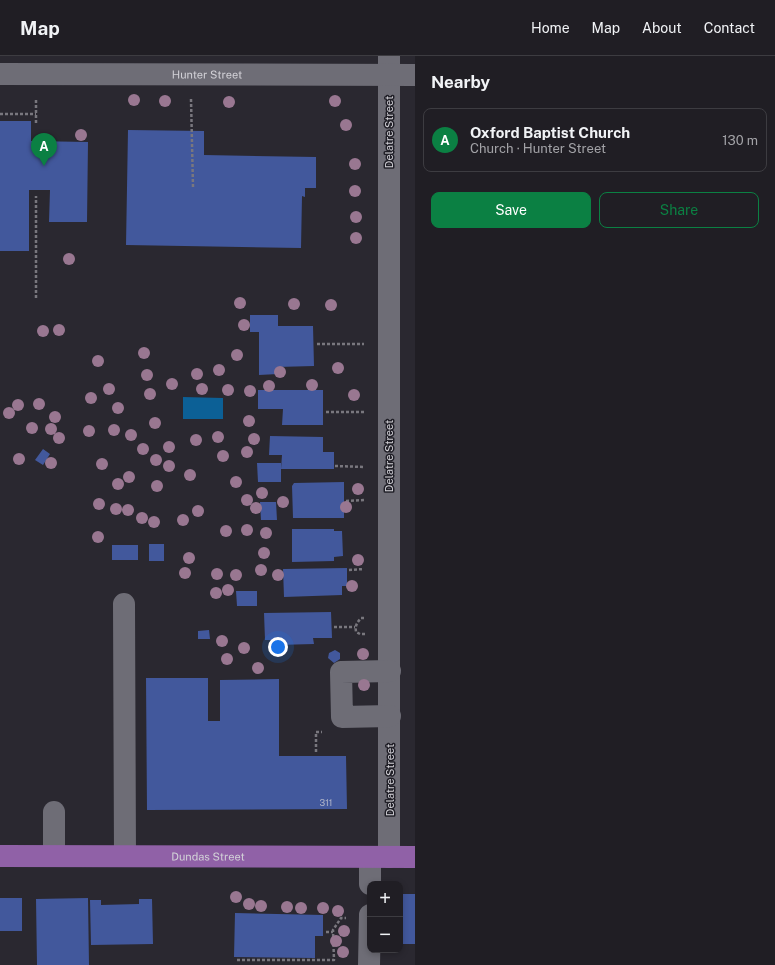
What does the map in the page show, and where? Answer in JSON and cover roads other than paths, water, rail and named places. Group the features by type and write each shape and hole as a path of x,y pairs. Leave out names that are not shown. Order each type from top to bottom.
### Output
{"main road":[{"name":"Dundas Street","path":"0,856 415,857"}],"street":[{"name":"Hunter Street","path":"0,74 389,65 415,74"},
{"name":"Delatre Street","path":"371,881 380,857 390,716 389,65"},
{"path":"124,604 125,856"},
{"path":"390,671 341,672 342,717 390,716"},
{"path":"54,812 54,856"},
{"path":"369,965 370,917"}],"water":[{"path":"183,397 223,398 223,419 183,419"}],"place":[{"name":"Oxford Baptist Church","path":"44,166"}]}
